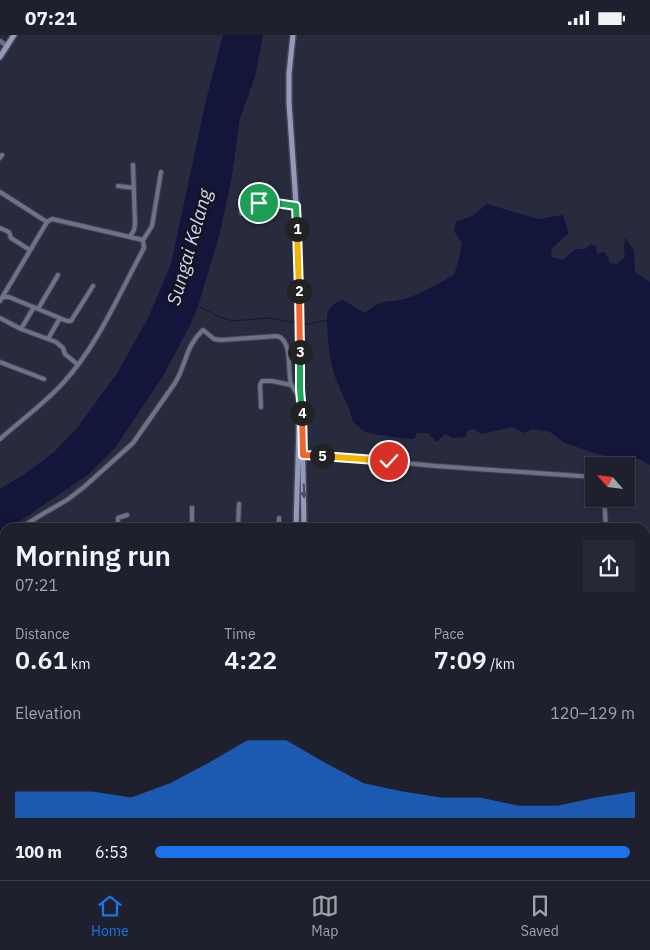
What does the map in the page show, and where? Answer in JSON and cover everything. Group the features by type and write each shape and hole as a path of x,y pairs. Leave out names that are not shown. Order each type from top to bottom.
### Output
{"street":[{"path":"0,57 3,43 14,35"},
{"path":"293,35 289,75 289,103 296,206 300,334 299,398 304,523"},
{"path":"130,237 134,230 133,165"},
{"path":"0,439 63,383 96,336 144,249 143,240 152,226 161,172"},
{"path":"118,186 134,188"},
{"path":"0,191 47,222"},
{"path":"241,213 259,203 269,202 296,206"},
{"path":"1,299 47,222 52,219 143,240"},
{"path":"0,228 9,233 11,238 30,250"},
{"path":"21,329 58,275"},
{"path":"1,299 9,297 67,321 73,319 93,286"},
{"path":"0,318 21,329 56,342 63,348 65,354 77,364"},
{"path":"48,339 60,318"},
{"path":"28,523 67,500 133,443 175,383 193,340 203,330 214,339 221,340 282,337 285,341 290,365 291,385 299,398"},
{"path":"0,362 44,379"},
{"path":"261,407 260,385 262,381 291,385"},
{"path":"296,523 301,455 302,404 300,389"},
{"path":"301,455 585,476"},
{"path":"238,503 238,523"},
{"path":"605,507 606,523"},
{"path":"192,508 192,523"},
{"path":"118,523 118,518 127,515"},
{"path":"279,518 279,523"}],"water":[{"name":"Sungai Kelang","path":"223,35 263,35 255,77 240,118 232,176 220,233 198,306 163,376 115,448 89,474 17,523 0,523 0,489 53,453 77,428 118,372 148,318 171,264 206,100"},
{"path":"487,204 538,219 563,215 569,233 552,248 551,257 563,260 575,249 585,249 591,244 596,246 597,253 605,252 610,263 617,264 625,257 625,237 634,251 635,272 650,282 650,465 633,456 608,456 594,453 565,443 550,432 533,429 524,433 512,427 482,434 473,429 467,431 466,437 453,438 445,434 437,442 428,433 417,433 414,439 411,439 369,433 353,422 335,377 329,350 327,317 330,307 343,300 365,313 381,303 414,296 454,275 462,243 454,231 456,222 472,216"}],"waterway":[{"path":"4,41 7,35"},
{"path":"198,306 222,318 234,321 268,318 298,323"},
{"path":"302,324 328,320"}],"route":[{"path":"259,203 269,202 296,206 303,455 389,461"}]}
